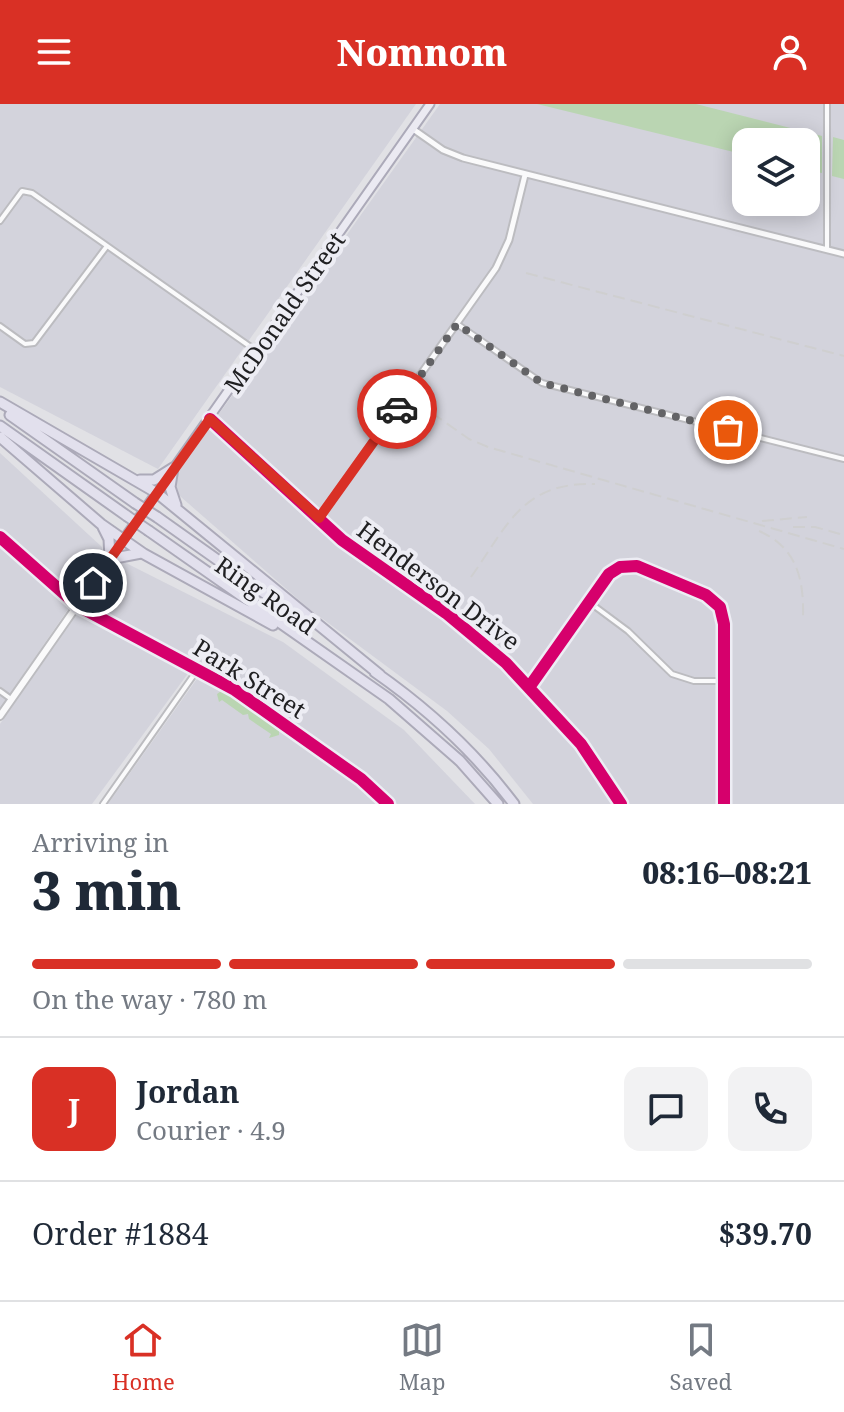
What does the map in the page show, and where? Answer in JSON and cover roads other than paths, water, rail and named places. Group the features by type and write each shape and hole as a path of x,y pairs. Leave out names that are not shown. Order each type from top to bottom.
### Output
{"highway":[{"path":"0,405 157,493 380,675"},
{"name":"Ring Road","path":"0,405 380,675 444,725 492,775 514,804"},
{"name":"Ring Road","path":"0,426 422,726 498,804"},
{"path":"0,437 123,540 329,657"},
{"path":"136,480 154,480 173,468"},
{"path":"173,468 170,487 178,508"},
{"path":"101,524 109,539 110,559 128,553 144,554"}],"main road":[{"name":"McDonald Street","path":"0,716 430,104"}],"street":[{"path":"827,104 827,249"},
{"path":"413,129 443,150 525,175 844,254"},
{"path":"319,518 503,255 525,175"},
{"path":"0,221 22,191 32,193 257,351"},
{"path":"0,326 25,344 34,343 107,246"},
{"path":"457,324 542,383 844,459"},
{"name":"Henderson Drive","path":"210,419 342,540 446,613 530,686 581,744 621,804"},
{"path":"0,537 78,606"},
{"path":"530,686 609,574 628,566 711,597 720,607 724,620 724,804"},
{"path":"589,602 628,631 672,674 694,681 724,681"},
{"name":"Park Street","path":"78,606 235,690 361,779 388,804"},
{"path":"103,804 198,669"},
{"path":"0,691 11,699"}],"railway":[{"path":"526,273 844,356"},
{"path":"432,413 469,439 488,447 844,549"},
{"path":"471,577 507,524 533,499 550,490 570,485 595,484"},
{"path":"762,521 807,517"},
{"path":"793,527 815,527 844,535"},
{"path":"759,531 782,546 795,565 802,589 803,616"}]}
